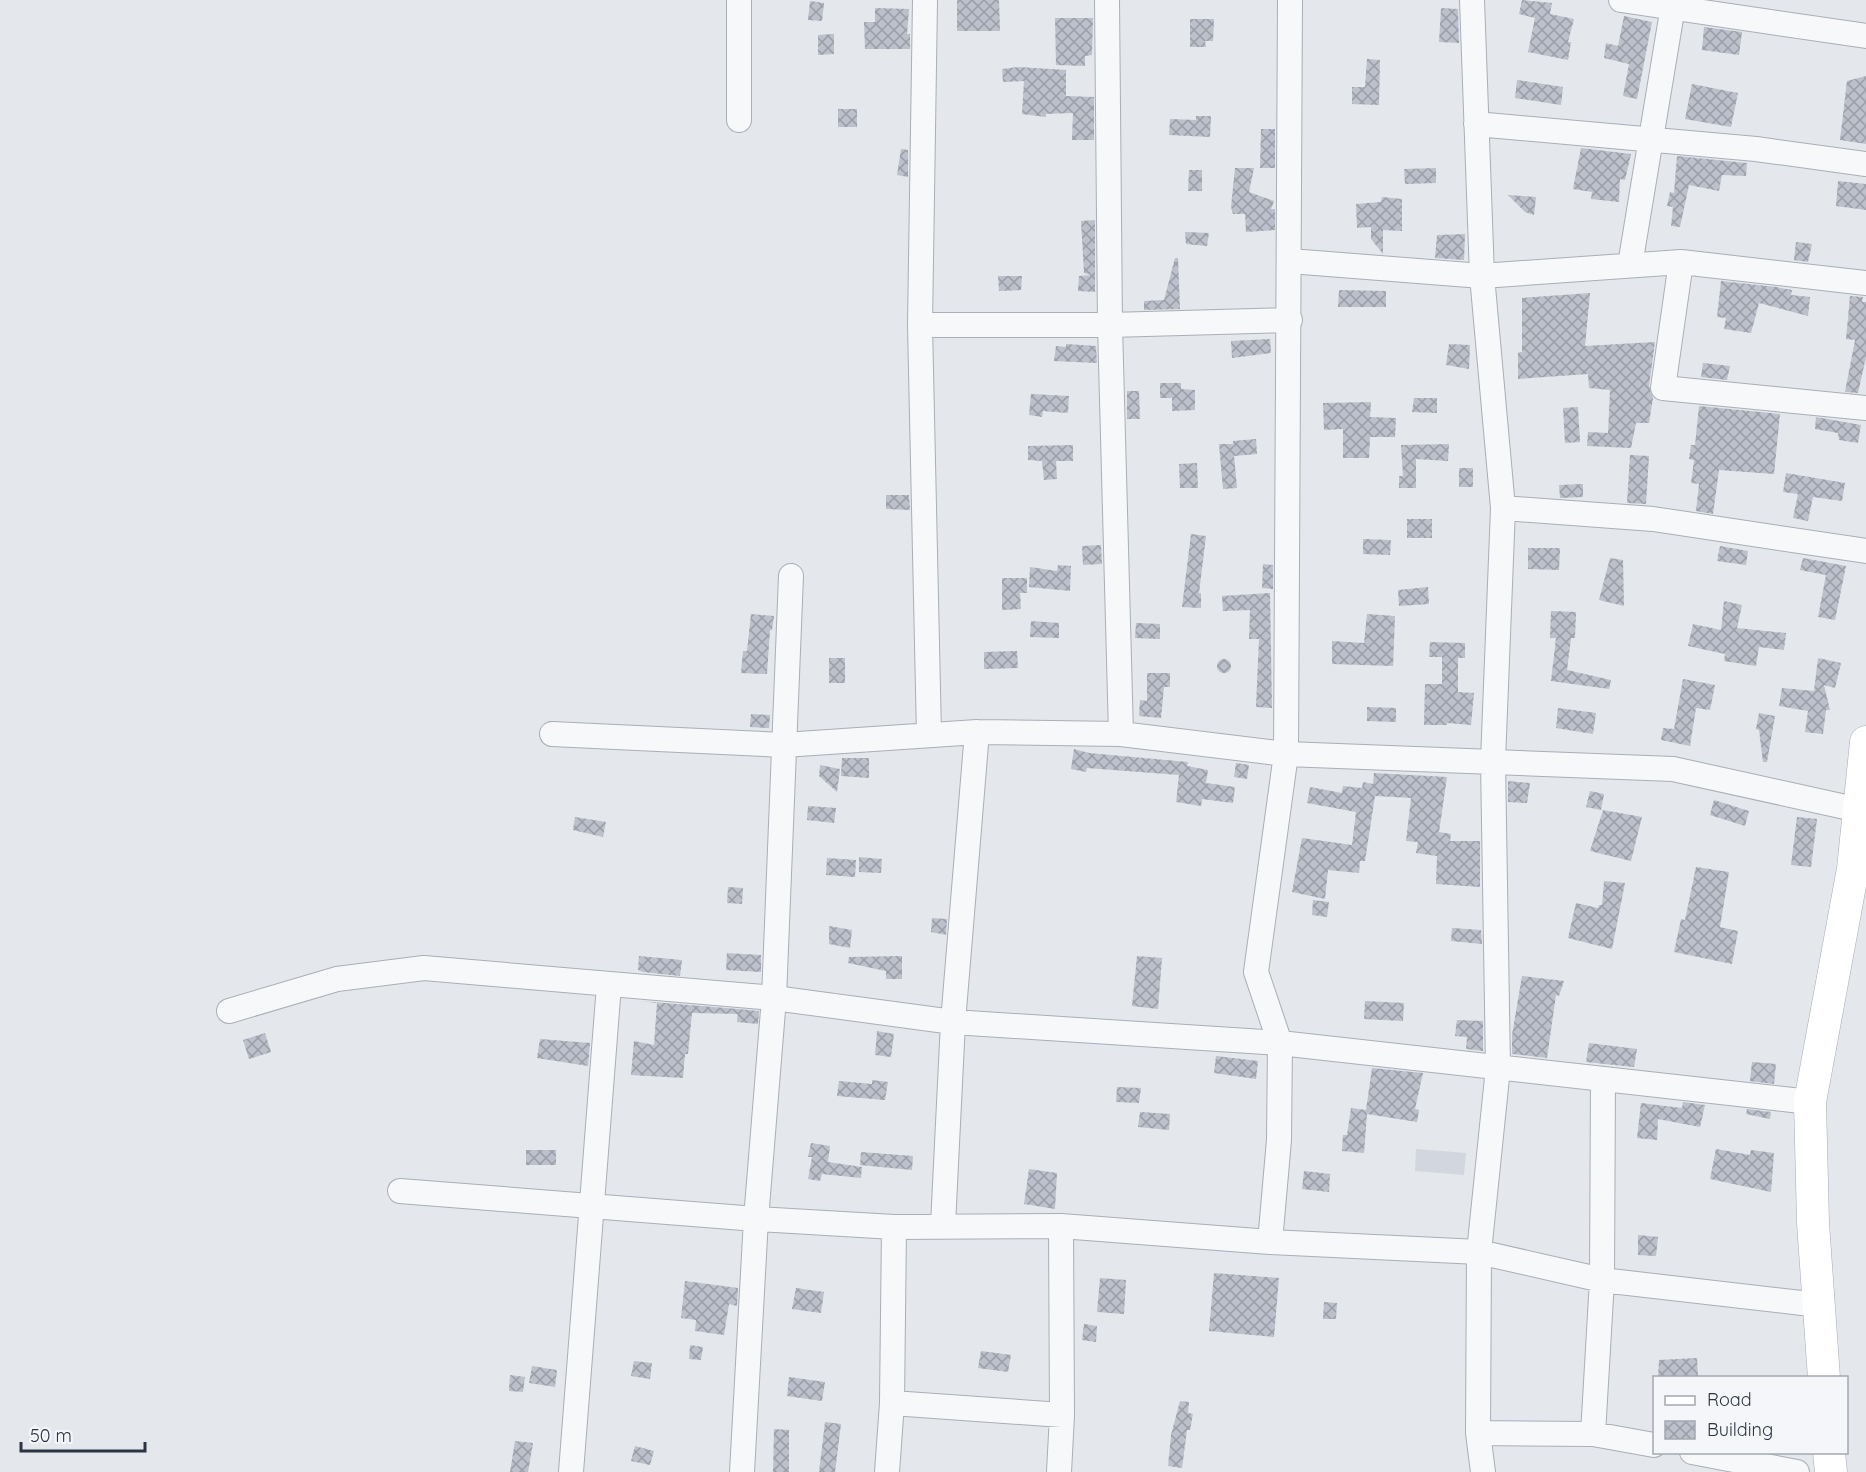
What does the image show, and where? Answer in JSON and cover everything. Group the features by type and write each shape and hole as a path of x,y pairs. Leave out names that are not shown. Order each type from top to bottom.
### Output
{"main road":[{"path":"1824,1376 1813,1223 1809,1102 1862,875 1859,810 1866,742"},
{"path":"1829,1454 1831,1472"}],"street":[{"path":"739,120 740,0"},
{"path":"925,0 920,325 929,735"},
{"path":"1107,0 1110,325 1121,734"},
{"path":"1270,1242 1279,1140 1280,1043 1256,972 1286,754 1290,0"},
{"path":"1472,0 1482,276 1503,508 1492,761 1498,1068 1479,1252 1478,1433 1483,1472"},
{"path":"1621,0 1674,4 1866,36"},
{"path":"1630,265 1674,4"},
{"path":"1476,124 1756,149 1866,164"},
{"path":"1290,261 1482,276 1681,262 1866,283"},
{"path":"1681,262 1663,388 1866,408"},
{"path":"920,325 1110,325 1290,320"},
{"path":"1503,508 1653,519 1866,551"},
{"path":"742,1472 756,1219 774,998 791,576"},
{"path":"943,1225 952,1022 977,732"},
{"path":"552,734 784,745 977,732 1121,734 1286,754 1673,770 1859,810"},
{"path":"229,1011 337,979 424,968 774,998 952,1022 1280,1043 1809,1102"},
{"path":"572,1472 590,1204 609,985"},
{"path":"1593,1434 1602,1280 1603,1079"},
{"path":"400,1191 590,1204 756,1219 894,1227 1061,1226 1270,1242 1479,1252 1602,1280 1819,1305"},
{"path":"1059,1472 1062,1415 1061,1226"},
{"path":"887,1472 892,1403 894,1227"},
{"path":"892,1403 1062,1415"},
{"path":"1478,1433 1593,1434 1653,1445"},
{"path":"1702,1454 1797,1472"}],"shaded area":[{"path":"1416,1149 1466,1153 1464,1175 1415,1171"}],"building":[{"path":"957,0 999,0 1000,31 957,31"},
{"path":"1522,0 1552,3 1550,14 1574,19 1568,42 1571,42 1568,60 1528,52 1535,18 1519,14"},
{"path":"810,1 824,3 822,21 808,20"},
{"path":"875,8 909,9 907,34 910,34 910,49 865,49 864,22 875,22"},
{"path":"1441,8 1458,9 1459,43 1439,42"},
{"path":"1624,16 1652,22 1637,99 1623,96 1629,64 1604,58 1606,43 1618,46"},
{"path":"1055,18 1093,18 1092,55 1085,56 1085,66 1056,65"},
{"path":"1190,19 1214,19 1213,41 1205,41 1206,47 1190,47"},
{"path":"1704,27 1742,32 1739,55 1702,50"},
{"path":"834,34 834,54 818,55 818,35"},
{"path":"1367,59 1380,60 1379,105 1352,104 1352,87 1365,87"},
{"path":"1019,67 1066,70 1066,96 1094,97 1094,140 1072,140 1073,113 1046,114 1046,117 1022,114 1024,81 1003,82 1002,69"},
{"path":"1866,76 1866,144 1840,140 1847,81"},
{"path":"1517,80 1563,87 1561,105 1515,98"},
{"path":"1692,84 1738,93 1731,127 1685,119"},
{"path":"838,109 857,109 857,127 838,127"},
{"path":"1196,116 1211,116 1210,137 1169,135 1170,119 1196,120"},
{"path":"1261,129 1275,129 1275,168 1260,168"},
{"path":"1581,148 1631,154 1625,180 1620,179 1619,202 1591,199 1592,192 1573,189"},
{"path":"901,149 908,150 908,177 897,175"},
{"path":"1677,156 1747,163 1746,176 1722,175 1719,191 1689,185 1680,227 1671,226 1673,207 1667,206 1670,192 1674,193"},
{"path":"1235,168 1254,168 1249,192 1274,201 1271,209 1275,209 1275,230 1246,232 1245,214 1233,214 1231,207"},
{"path":"1436,168 1436,183 1405,184 1404,169"},
{"path":"1189,170 1202,170 1202,191 1188,191"},
{"path":"1838,181 1866,184 1866,210 1836,206"},
{"path":"1508,195 1536,197 1534,215 1525,212"},
{"path":"1382,197 1402,199 1402,231 1383,230 1383,254 1371,239 1371,227 1357,228 1356,204 1381,202"},
{"path":"1095,220 1095,292 1078,291 1079,276 1091,275 1084,273 1081,221"},
{"path":"1185,232 1209,233 1207,246 1186,244"},
{"path":"1465,234 1464,260 1435,258 1437,235"},
{"path":"1796,242 1812,244 1808,262 1794,260"},
{"path":"1175,258 1178,258 1180,309 1144,310 1144,301 1164,300"},
{"path":"998,276 1022,276 1021,290 999,291"},
{"path":"1721,281 1776,287 1792,290 1791,295 1810,297 1808,316 1759,303 1751,333 1724,329 1726,318 1717,317"},
{"path":"1339,290 1386,291 1386,307 1338,307"},
{"path":"1590,293 1585,346 1655,342 1649,386 1653,398 1649,423 1636,423 1631,448 1587,446 1588,432 1608,433 1610,390 1589,388 1588,374 1518,379 1518,353 1522,352 1522,298"},
{"path":"1850,296 1863,297 1862,302 1866,302 1866,357 1858,393 1845,392 1855,340 1846,339"},
{"path":"1270,339 1271,353 1232,358 1231,341"},
{"path":"1066,344 1096,346 1097,363 1054,361 1056,346 1066,347"},
{"path":"1449,344 1470,345 1469,369 1446,365"},
{"path":"1703,363 1730,366 1727,380 1701,377"},
{"path":"1160,383 1181,383 1181,389 1195,390 1195,410 1172,411 1172,398 1160,398"},
{"path":"1127,391 1139,391 1140,419 1127,419"},
{"path":"1031,394 1069,396 1068,413 1043,411 1042,417 1029,415"},
{"path":"1414,398 1437,398 1437,413 1412,412"},
{"path":"1371,402 1370,417 1396,418 1395,437 1370,437 1369,458 1343,458 1343,429 1324,430 1323,403"},
{"path":"1699,406 1780,414 1774,474 1719,470 1713,514 1696,511 1699,484 1691,483 1694,460 1689,459 1691,445 1695,445"},
{"path":"1578,407 1580,442 1565,443 1563,408"},
{"path":"1816,417 1861,425 1858,443 1839,440 1838,433 1815,429"},
{"path":"1256,439 1257,454 1234,456 1233,441"},
{"path":"1219,444 1233,444 1237,488 1223,489"},
{"path":"1449,444 1448,461 1416,459 1416,488 1399,488 1399,476 1403,476 1401,445"},
{"path":"1073,445 1073,461 1056,461 1057,479 1044,480 1042,461 1028,460 1028,446"},
{"path":"1630,455 1649,456 1646,504 1627,503"},
{"path":"1197,463 1198,488 1180,488 1179,464"},
{"path":"1459,468 1473,468 1473,487 1459,487"},
{"path":"1786,473 1845,483 1842,501 1813,497 1808,521 1793,518 1798,494 1783,492"},
{"path":"1583,484 1583,497 1560,498 1559,485"},
{"path":"886,495 909,495 910,510 886,509"},
{"path":"1407,519 1432,519 1432,538 1407,538"},
{"path":"1191,534 1206,536 1199,593 1201,593 1201,608 1182,607"},
{"path":"1363,539 1391,540 1390,555 1363,554"},
{"path":"1101,545 1102,564 1083,565 1082,546"},
{"path":"1720,546 1748,551 1746,565 1717,561"},
{"path":"1528,548 1560,548 1559,570 1528,569"},
{"path":"1610,558 1623,560 1624,606 1599,600"},
{"path":"1803,558 1846,566 1835,620 1818,617 1826,575 1800,570"},
{"path":"1263,564 1273,565 1273,589 1262,588"},
{"path":"1058,565 1071,566 1070,591 1029,587 1030,567 1057,571"},
{"path":"1002,578 1027,578 1027,593 1020,593 1021,609 1002,610"},
{"path":"1428,587 1429,604 1399,606 1398,590"},
{"path":"1270,593 1272,708 1256,707 1259,639 1249,639 1250,610 1223,611 1222,596"},
{"path":"1724,601 1742,605 1737,628 1786,633 1784,650 1759,647 1756,666 1724,661 1725,654 1688,646 1693,624 1721,630"},
{"path":"1551,611 1576,612 1575,638 1571,638 1567,670 1611,680 1609,689 1551,681 1556,638 1550,638"},
{"path":"751,614 774,616 772,630 770,630 767,674 741,673 743,651 747,651"},
{"path":"1367,614 1395,616 1393,666 1332,664 1332,641 1364,643"},
{"path":"1031,621 1059,623 1059,638 1030,637"},
{"path":"1136,623 1160,624 1160,639 1135,638"},
{"path":"1430,642 1465,643 1465,658 1458,658 1458,692 1474,693 1471,725 1447,723 1447,725 1424,725 1425,684 1442,684 1442,657 1429,657"},
{"path":"1017,651 1018,668 984,669 984,652"},
{"path":"829,658 845,658 845,683 829,683"},
{"path":"1818,658 1841,663 1835,688 1824,685 1830,710 1826,710 1823,734 1805,732 1808,711 1779,706 1782,688 1814,691"},
{"path":"1224,659 1229,661 1231,666 1229,671 1224,673 1219,671 1217,666 1219,661"},
{"path":"1147,673 1170,673 1170,687 1164,687 1161,718 1139,716 1140,700 1147,701"},
{"path":"1683,679 1715,685 1710,710 1696,708 1690,746 1661,740 1663,728 1674,729"},
{"path":"1367,707 1396,708 1396,722 1367,721"},
{"path":"1558,708 1596,713 1593,734 1556,728"},
{"path":"1759,713 1775,716 1767,762 1763,762 1759,730 1756,729"},
{"path":"751,714 770,715 769,728 750,727"},
{"path":"1074,749 1089,753 1188,762 1187,766 1208,770 1206,783 1235,787 1233,803 1202,799 1201,806 1176,802 1179,775 1087,768 1086,772 1071,769"},
{"path":"842,758 869,758 869,778 841,776"},
{"path":"1236,763 1249,765 1247,779 1234,777"},
{"path":"820,765 840,769 837,792 819,776"},
{"path":"1374,773 1447,777 1439,832 1451,834 1450,841 1480,841 1480,887 1436,884 1437,856 1416,853 1418,842 1406,841 1411,798 1375,796 1365,861 1360,861 1359,873 1328,870 1325,899 1292,892 1302,838 1352,845 1356,812 1307,803 1310,787 1342,793 1343,786 1362,788 1363,782 1373,784"},
{"path":"1508,781 1530,783 1527,803 1508,802"},
{"path":"1590,791 1604,794 1601,810 1586,807"},
{"path":"1714,800 1749,811 1745,826 1710,815"},
{"path":"808,806 836,808 834,823 807,820"},
{"path":"1603,810 1642,817 1631,861 1590,851"},
{"path":"575,817 606,822 603,837 573,830"},
{"path":"1797,817 1817,819 1811,867 1791,865"},
{"path":"859,857 882,859 881,873 859,872"},
{"path":"827,858 856,860 855,877 826,875"},
{"path":"1696,867 1729,872 1720,927 1738,931 1732,964 1674,952 1681,919 1685,920"},
{"path":"1604,881 1625,883 1612,949 1568,938 1576,903 1598,908 1602,905"},
{"path":"728,887 743,888 742,904 727,903"},
{"path":"1313,900 1329,902 1327,917 1312,915"},
{"path":"932,918 947,919 946,935 931,932"},
{"path":"829,926 852,930 850,948 829,944"},
{"path":"1452,928 1481,930 1482,944 1451,941"},
{"path":"727,953 761,955 761,972 726,970"},
{"path":"639,956 682,960 680,976 638,970"},
{"path":"902,956 902,979 886,979 886,971 848,963 849,957"},
{"path":"1137,956 1162,958 1158,1009 1132,1006"},
{"path":"1522,976 1564,981 1559,996 1556,995 1547,1058 1512,1054 1512,1035"},
{"path":"640,1001 738,1009 738,1014 692,1013 683,1078 631,1075 634,1041 654,1045 657,1003"},
{"path":"1365,1001 1404,1003 1403,1021 1364,1019"},
{"path":"738,1009 759,1011 758,1024 737,1022"},
{"path":"1457,1020 1483,1021 1483,1051 1466,1049 1467,1037 1455,1036"},
{"path":"877,1031 894,1034 891,1057 875,1055"},
{"path":"265,1033 271,1052 249,1059 243,1040"},
{"path":"540,1039 590,1043 588,1066 537,1058"},
{"path":"1589,1043 1637,1049 1634,1067 1586,1062"},
{"path":"1216,1056 1258,1061 1256,1079 1214,1073"},
{"path":"1752,1062 1776,1064 1774,1084 1750,1081"},
{"path":"1372,1068 1423,1073 1415,1109 1419,1110 1417,1122 1367,1114 1364,1153 1342,1151 1343,1135 1347,1135 1351,1108 1366,1110"},
{"path":"872,1080 888,1082 885,1100 837,1096 839,1081 872,1084"},
{"path":"1117,1087 1141,1088 1139,1103 1116,1102"},
{"path":"1683,1102 1705,1105 1700,1127 1658,1119 1657,1140 1637,1138 1641,1103 1682,1108"},
{"path":"1747,1109 1771,1112 1770,1119 1746,1114"},
{"path":"1140,1112 1170,1114 1169,1130 1138,1127"},
{"path":"811,1143 830,1146 828,1162 862,1167 861,1178 822,1174 820,1181 808,1179 812,1157 808,1157"},
{"path":"1716,1149 1750,1155 1751,1150 1774,1153 1771,1192 1710,1179"},
{"path":"526,1150 556,1150 556,1165 526,1165"},
{"path":"861,1152 913,1156 912,1170 860,1165"},
{"path":"1029,1169 1057,1173 1055,1209 1024,1204"},
{"path":"1304,1171 1330,1174 1329,1192 1302,1189"},
{"path":"1638,1235 1658,1237 1656,1256 1638,1255"},
{"path":"1214,1273 1279,1278 1274,1337 1209,1331"},
{"path":"1100,1278 1126,1280 1124,1314 1097,1312"},
{"path":"685,1281 738,1288 737,1306 729,1304 724,1335 695,1331 696,1320 681,1318"},
{"path":"796,1288 824,1292 821,1313 792,1309"},
{"path":"1324,1302 1337,1303 1336,1319 1323,1319"},
{"path":"1084,1324 1097,1326 1096,1342 1082,1340"},
{"path":"690,1345 703,1347 701,1360 689,1359"},
{"path":"981,1351 1011,1355 1008,1372 978,1368"},
{"path":"1697,1358 1698,1376 1658,1376 1659,1360"},
{"path":"634,1361 652,1363 650,1379 631,1376"},
{"path":"532,1366 557,1370 555,1387 529,1383"},
{"path":"510,1375 525,1377 523,1392 509,1391"},
{"path":"789,1377 825,1382 822,1401 787,1396"},
{"path":"1180,1401 1189,1402 1188,1413 1193,1414 1190,1430 1187,1430 1182,1468 1168,1466 1171,1435"},
{"path":"825,1422 841,1424 835,1472 819,1472"},
{"path":"774,1429 789,1430 789,1472 773,1472"},
{"path":"515,1441 533,1443 528,1472 510,1472"},
{"path":"635,1446 654,1451 650,1465 631,1461"}]}
